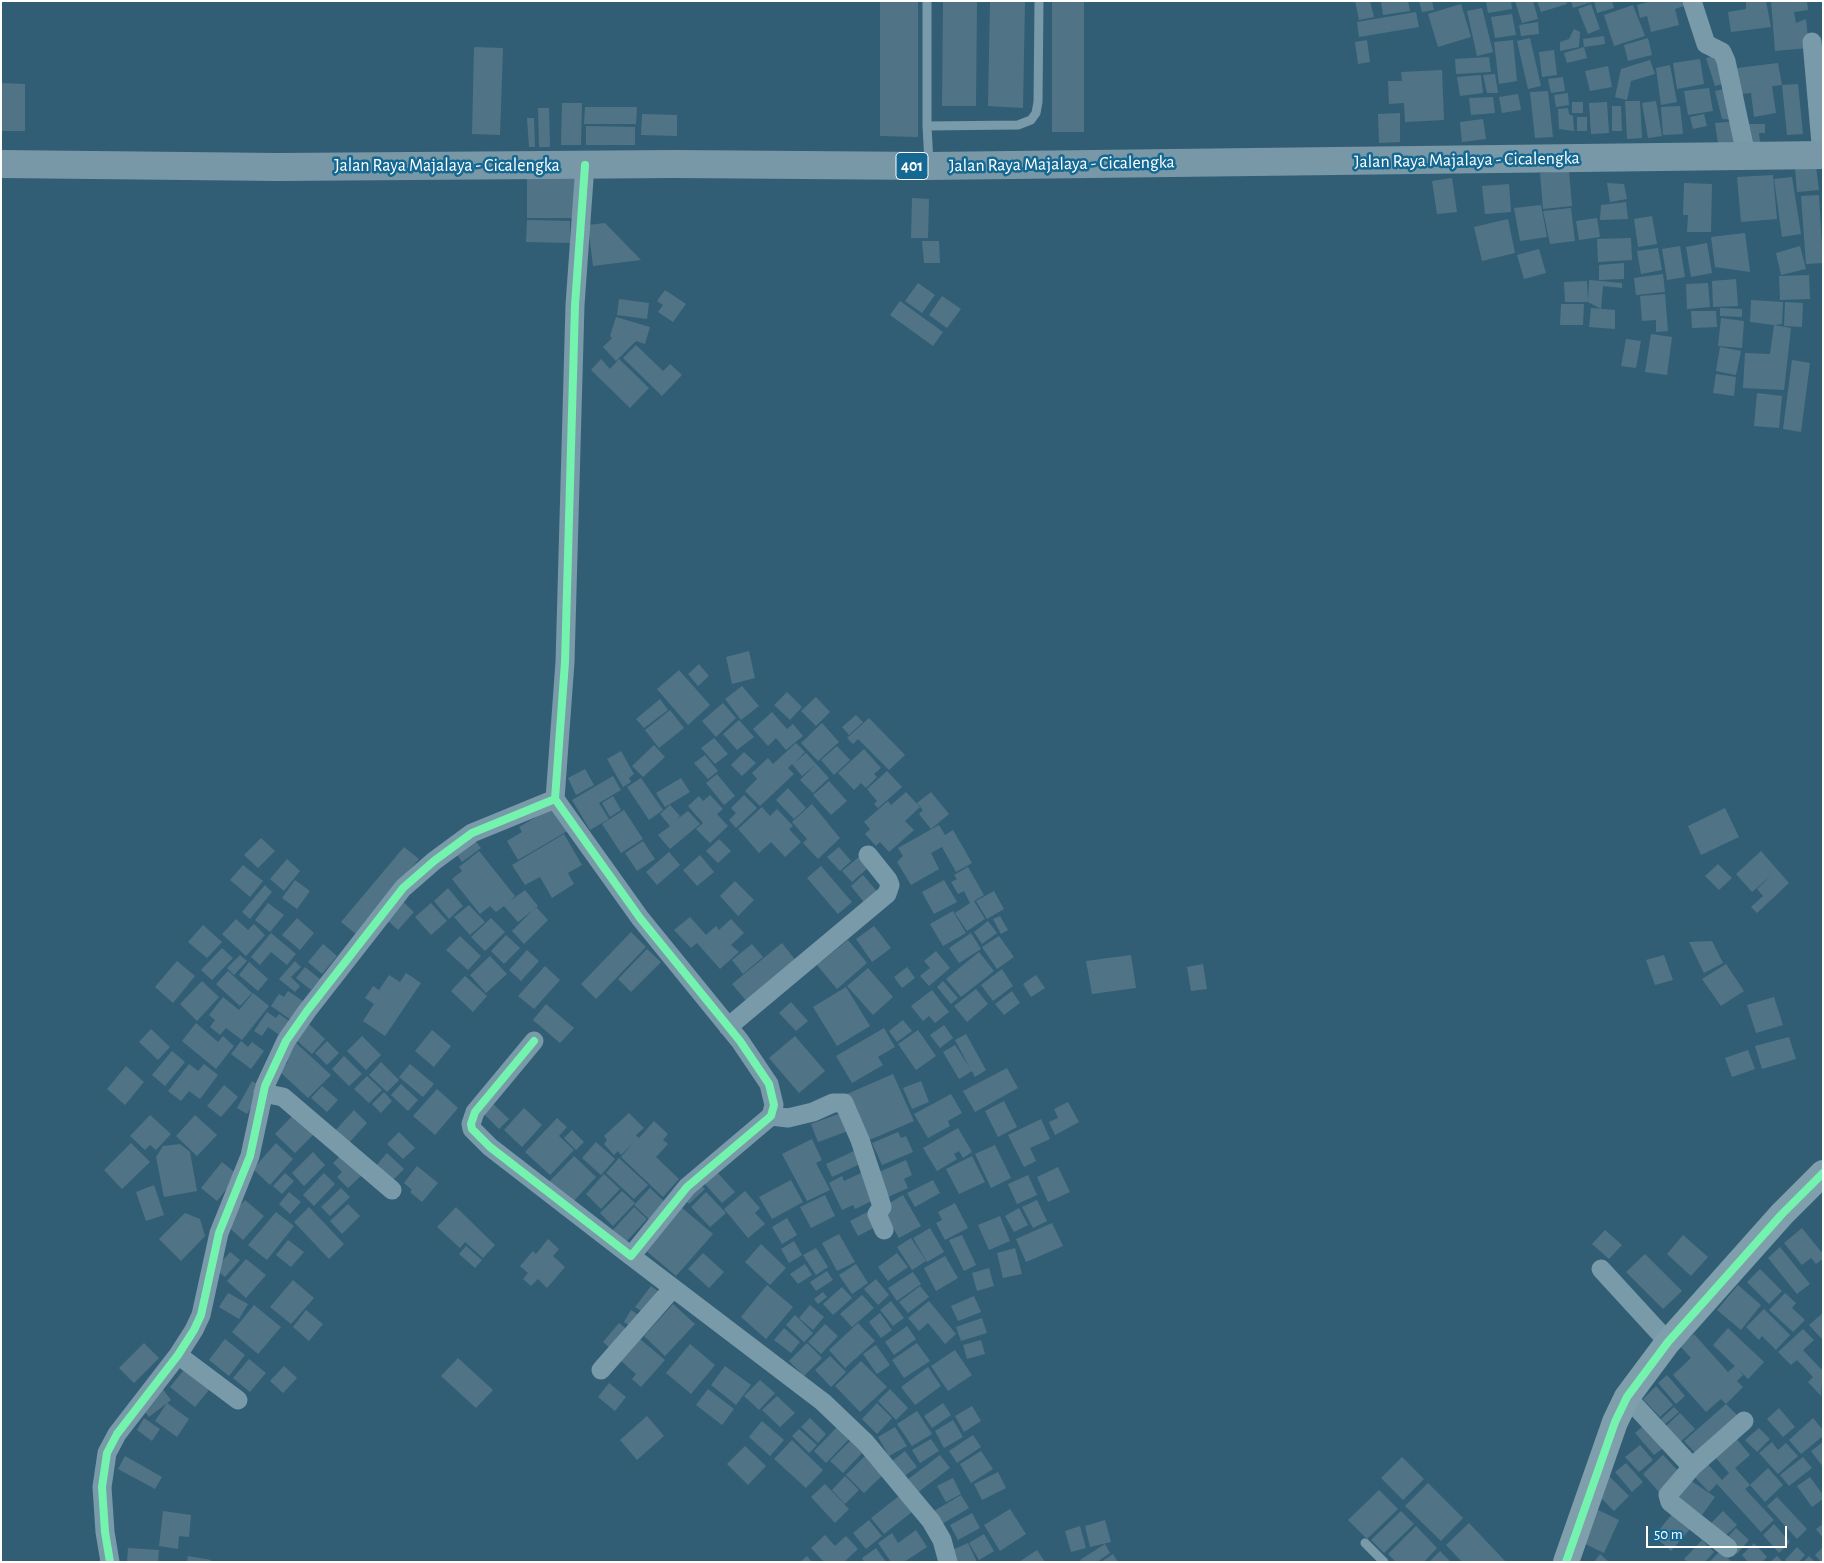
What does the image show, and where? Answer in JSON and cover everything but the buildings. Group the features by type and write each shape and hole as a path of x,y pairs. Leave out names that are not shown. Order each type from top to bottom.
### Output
{"main road":[{"name":"Jalan Raya Majalaya - Cicalengka","path":"1,164 278,167 585,165 929,166 1822,155"}],"street":[{"path":"1692,1 1706,44 1722,52 1726,61 1746,155"},
{"path":"1812,42 1822,155"},
{"path":"585,165 575,305 565,662 555,798 640,918 728,1027 768,1084 774,1098 771,1116 697,1177 631,1256"},
{"path":"110,1562 105,1532 102,1487 107,1453 117,1434 178,1355 194,1330 200,1315 219,1233 250,1156 264,1093 275,1062 291,1034 403,888 434,861 472,833 555,798"},
{"path":"728,1027 887,894 890,885 888,880 868,855"},
{"path":"534,1042 475,1112 471,1124 472,1129 490,1147 823,1402 866,1443 931,1521 942,1540 948,1562"},
{"path":"264,1093 283,1097 392,1190"},
{"path":"771,1116 788,1118 813,1112 833,1103 844,1103 860,1140 881,1202 882,1207 877,1214 884,1230"},
{"path":"1566,1562 1615,1422 1627,1397 1668,1342 1782,1214 1823,1173"},
{"path":"1601,1269 1668,1342"},
{"path":"601,1370 673,1288"},
{"path":"178,1355 238,1400"},
{"path":"1627,1397 1692,1467"},
{"path":"1728,1548 1669,1499 1668,1496 1692,1467 1744,1420"}],"lane":[{"path":"927,1 927,126 929,166"},
{"path":"927,126 1018,125 1031,120 1036,113 1038,102 1039,1"},
{"path":"1364,1543 1384,1562"}],"cycle path":[{"path":"534,1041 475,1112 471,1124 472,1129 490,1147 631,1256 687,1187 771,1116 774,1105 769,1084 740,1041 640,918 555,799 565,662 575,305 585,165"},
{"path":"110,1562 105,1532 102,1487 107,1453 117,1434 178,1355 201,1315 219,1233 250,1156 265,1086 286,1041 307,1011 403,888 434,861 472,833 555,799"},
{"path":"1566,1562 1615,1422 1627,1397 1668,1342 1782,1214 1823,1173"}]}
